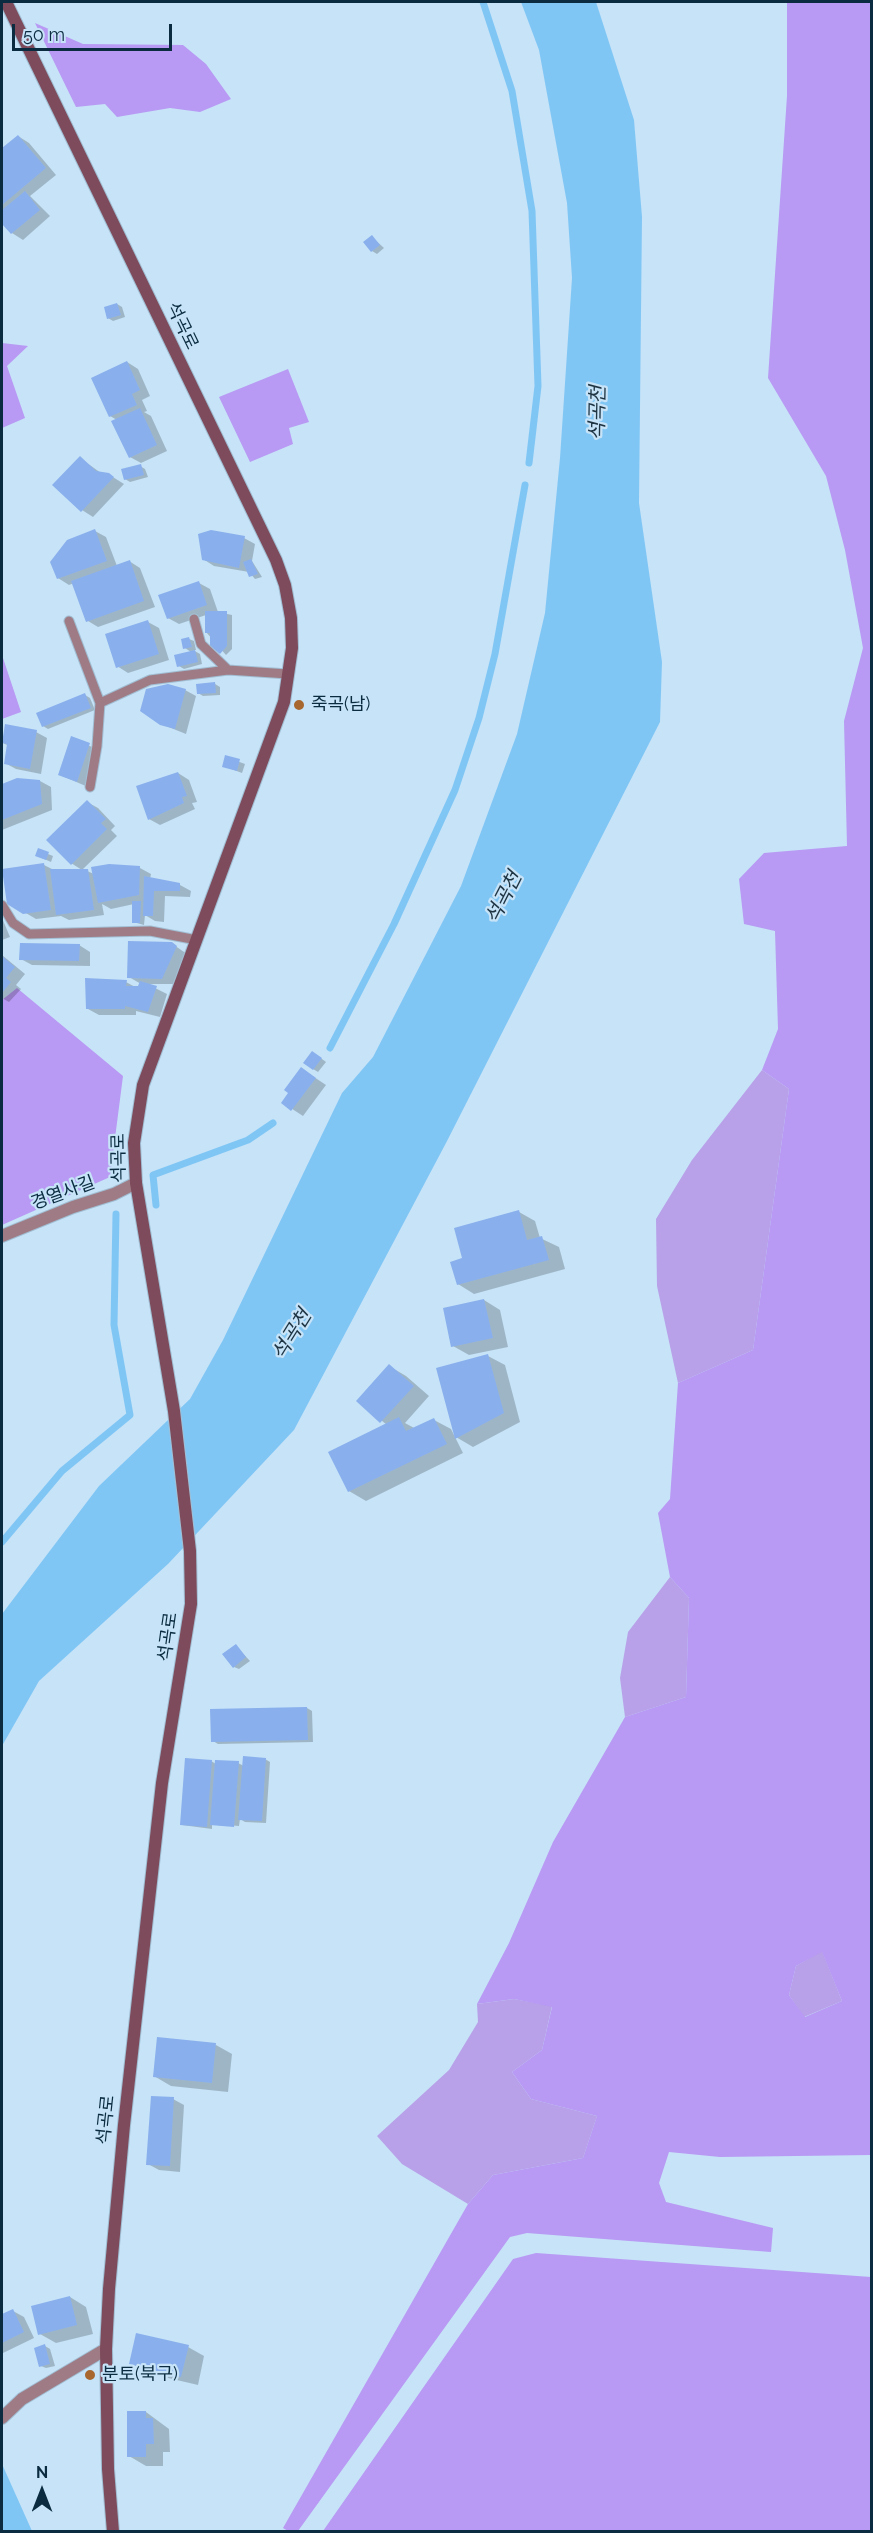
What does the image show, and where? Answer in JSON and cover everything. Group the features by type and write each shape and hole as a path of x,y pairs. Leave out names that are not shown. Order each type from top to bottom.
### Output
{"street":[{"name":"석곡로","path":"6,2 276,560 285,585 291,618 292,648 284,702 143,1085 135,1143 136,1183 174,1411 190,1551 190,1604 158,1818 124,2125 106,2349 108,2469 113,2532"},
{"name":"경열사길","path":"2,1236 74,1207 114,1194 136,1183"},
{"path":"2,2418 22,2399 106,2349"}],"lane":[{"path":"194,619 201,644 228,670"},
{"path":"69,621 100,704 97,746 90,787"},
{"path":"100,704 150,680 228,670 288,674"},
{"path":"2,905 13,923 29,934 150,931 197,940"}],"shaded area":[{"path":"787,2 872,2 871,2155 720,2157 669,2152 659,2183 666,2202 773,2228 771,2252 527,2233 510,2237 298,2531 288,2531 283,2528 468,2204 493,2175 583,2158 597,2116 531,2099 512,2072 542,2050 552,2007 514,1999 477,2004 509,1943 553,1842 625,1717 686,1697 689,1598 670,1577 658,1513 670,1499 678,1383 753,1350 789,1089 762,1070 778,1029 775,931 744,924 739,879 764,853 847,846 844,721 863,648 845,550 826,476 768,378 787,96","holes":["822,1952 842,2001 805,2017 789,1995 796,1966"]},
{"path":"35,23 83,44 183,45 206,64 231,99 200,112 170,108 117,117 105,104 76,107"},
{"path":"2,343 28,346 7,366 25,418 2,428"},
{"path":"288,369 309,422 289,428 293,444 250,462 219,397"},
{"path":"2,655 21,712 2,719"},
{"path":"17,988 123,1076 110,1177 2,1225 2,1000"},
{"path":"762,1070 789,1089 753,1350 678,1383 657,1286 656,1219 692,1160"},
{"path":"670,1577 689,1598 686,1697 625,1717 620,1678 628,1632"},
{"path":"822,1951 842,2001 804,2017 789,1995 796,1966"},
{"path":"514,1999 552,2006 542,2050 512,2072 531,2099 597,2116 583,2158 493,2175 468,2204 402,2164 377,2136 449,2070 478,2022 477,2004"},
{"path":"536,2253 871,2277 871,2531 323,2531 513,2259"}],"water":[{"name":"석곡천","path":"521,2 596,2 634,120 642,217 639,503 662,662 660,722 446,1143 294,1430 168,1564 39,1681 2,1746 2,1614 99,1486 190,1399 223,1340 342,1093 373,1057 461,886 517,734 545,613 560,458 572,278 567,203 539,50"},
{"path":"2,2464 32,2531 2,2531"}],"building":[{"path":"18,135 46,168 2,205 2,148"},
{"path":"25,191 40,210 11,234 2,224 2,210"},
{"path":"372,235 380,245 371,252 363,242"},
{"path":"117,303 121,315 107,319 104,307"},
{"path":"127,361 140,390 132,394 137,405 109,417 91,378"},
{"path":"140,408 157,445 129,458 111,421"},
{"path":"80,456 96,471 109,473 114,477 81,512 52,485"},
{"path":"141,464 144,475 124,480 121,469"},
{"path":"95,529 107,561 57,579 50,562 67,540"},
{"path":"211,530 245,536 239,568 202,560 198,534"},
{"path":"251,559 258,574 249,577 243,562"},
{"path":"130,560 144,601 86,622 71,581"},
{"path":"199,581 207,605 167,619 158,595"},
{"path":"205,611 227,611 227,646 220,654 210,646 210,633 205,633"},
{"path":"148,620 159,654 116,668 105,634"},
{"path":"189,637 192,647 183,649 181,639"},
{"path":"195,650 198,662 177,667 174,655"},
{"path":"215,682 216,693 197,694 196,684"},
{"path":"168,684 186,689 175,729 160,725 140,711 146,689"},
{"path":"85,693 91,708 42,727 36,713"},
{"path":"5,724 37,730 30,769 4,764 7,744 2,743"},
{"path":"71,736 90,743 77,782 58,775"},
{"path":"225,755 240,759 237,771 222,767"},
{"path":"178,772 187,796 182,797 184,803 148,820 136,786"},
{"path":"17,778 40,780 42,804 2,820 2,784"},
{"path":"87,800 106,819 101,823 107,829 71,865 46,840"},
{"path":"38,848 49,852 46,860 35,856"},
{"path":"44,863 51,910 23,914 7,904 2,869"},
{"path":"109,864 140,866 139,895 98,903 91,867"},
{"path":"50,869 88,869 94,910 56,915"},
{"path":"144,876 180,883 180,891 154,891 153,916 143,916"},
{"path":"132,901 141,901 140,923 132,923"},
{"path":"128,941 172,942 177,946 162,979 127,978"},
{"path":"20,943 80,944 79,961 19,960"},
{"path":"2,956 15,967 6,978 11,982 2,993"},
{"path":"85,978 127,980 126,986 138,986 140,981 157,986 148,1012 125,1006 125,1009 86,1009"},
{"path":"312,1051 322,1058 313,1070 303,1063"},
{"path":"301,1067 316,1078 291,1111 281,1103 288,1093 284,1090"},
{"path":"519,1210 527,1240 542,1236 549,1260 457,1285 450,1262 462,1258 454,1228"},
{"path":"484,1299 493,1338 451,1347 443,1308"},
{"path":"488,1354 504,1413 455,1439 436,1368"},
{"path":"389,1364 414,1386 380,1423 356,1401"},
{"path":"399,1417 406,1431 434,1418 447,1444 348,1492 328,1452"},
{"path":"236,1644 246,1657 233,1668 222,1654"},
{"path":"307,1707 308,1740 211,1742 210,1709"},
{"path":"243,1756 266,1758 262,1821 238,1820"},
{"path":"185,1758 212,1760 207,1827 180,1825"},
{"path":"215,1760 239,1761 234,1827 210,1825"},
{"path":"157,2037 216,2043 212,2083 153,2077"},
{"path":"151,2096 174,2097 170,2166 146,2165"},
{"path":"70,2296 77,2325 38,2335 31,2306"},
{"path":"13,2309 24,2332 2,2343 2,2314"},
{"path":"136,2333 189,2345 181,2377 129,2364"},
{"path":"45,2344 50,2364 39,2367 34,2348"},
{"path":"127,2411 146,2411 146,2418 153,2418 154,2444 146,2444 146,2457 127,2457"}],"waterway":[{"path":"483,2 512,91 532,211 538,386 529,463"},
{"path":"330,1048 394,924 455,790 479,718 495,654 525,485"},
{"path":"156,1205 153,1175 248,1140 273,1123"},
{"path":"2,1542 62,1471 130,1415 114,1325 116,1214"}],"place":[{"name":"죽곡(남)","path":"299,705"},
{"name":"분토(북구)","path":"90,2375"}]}
